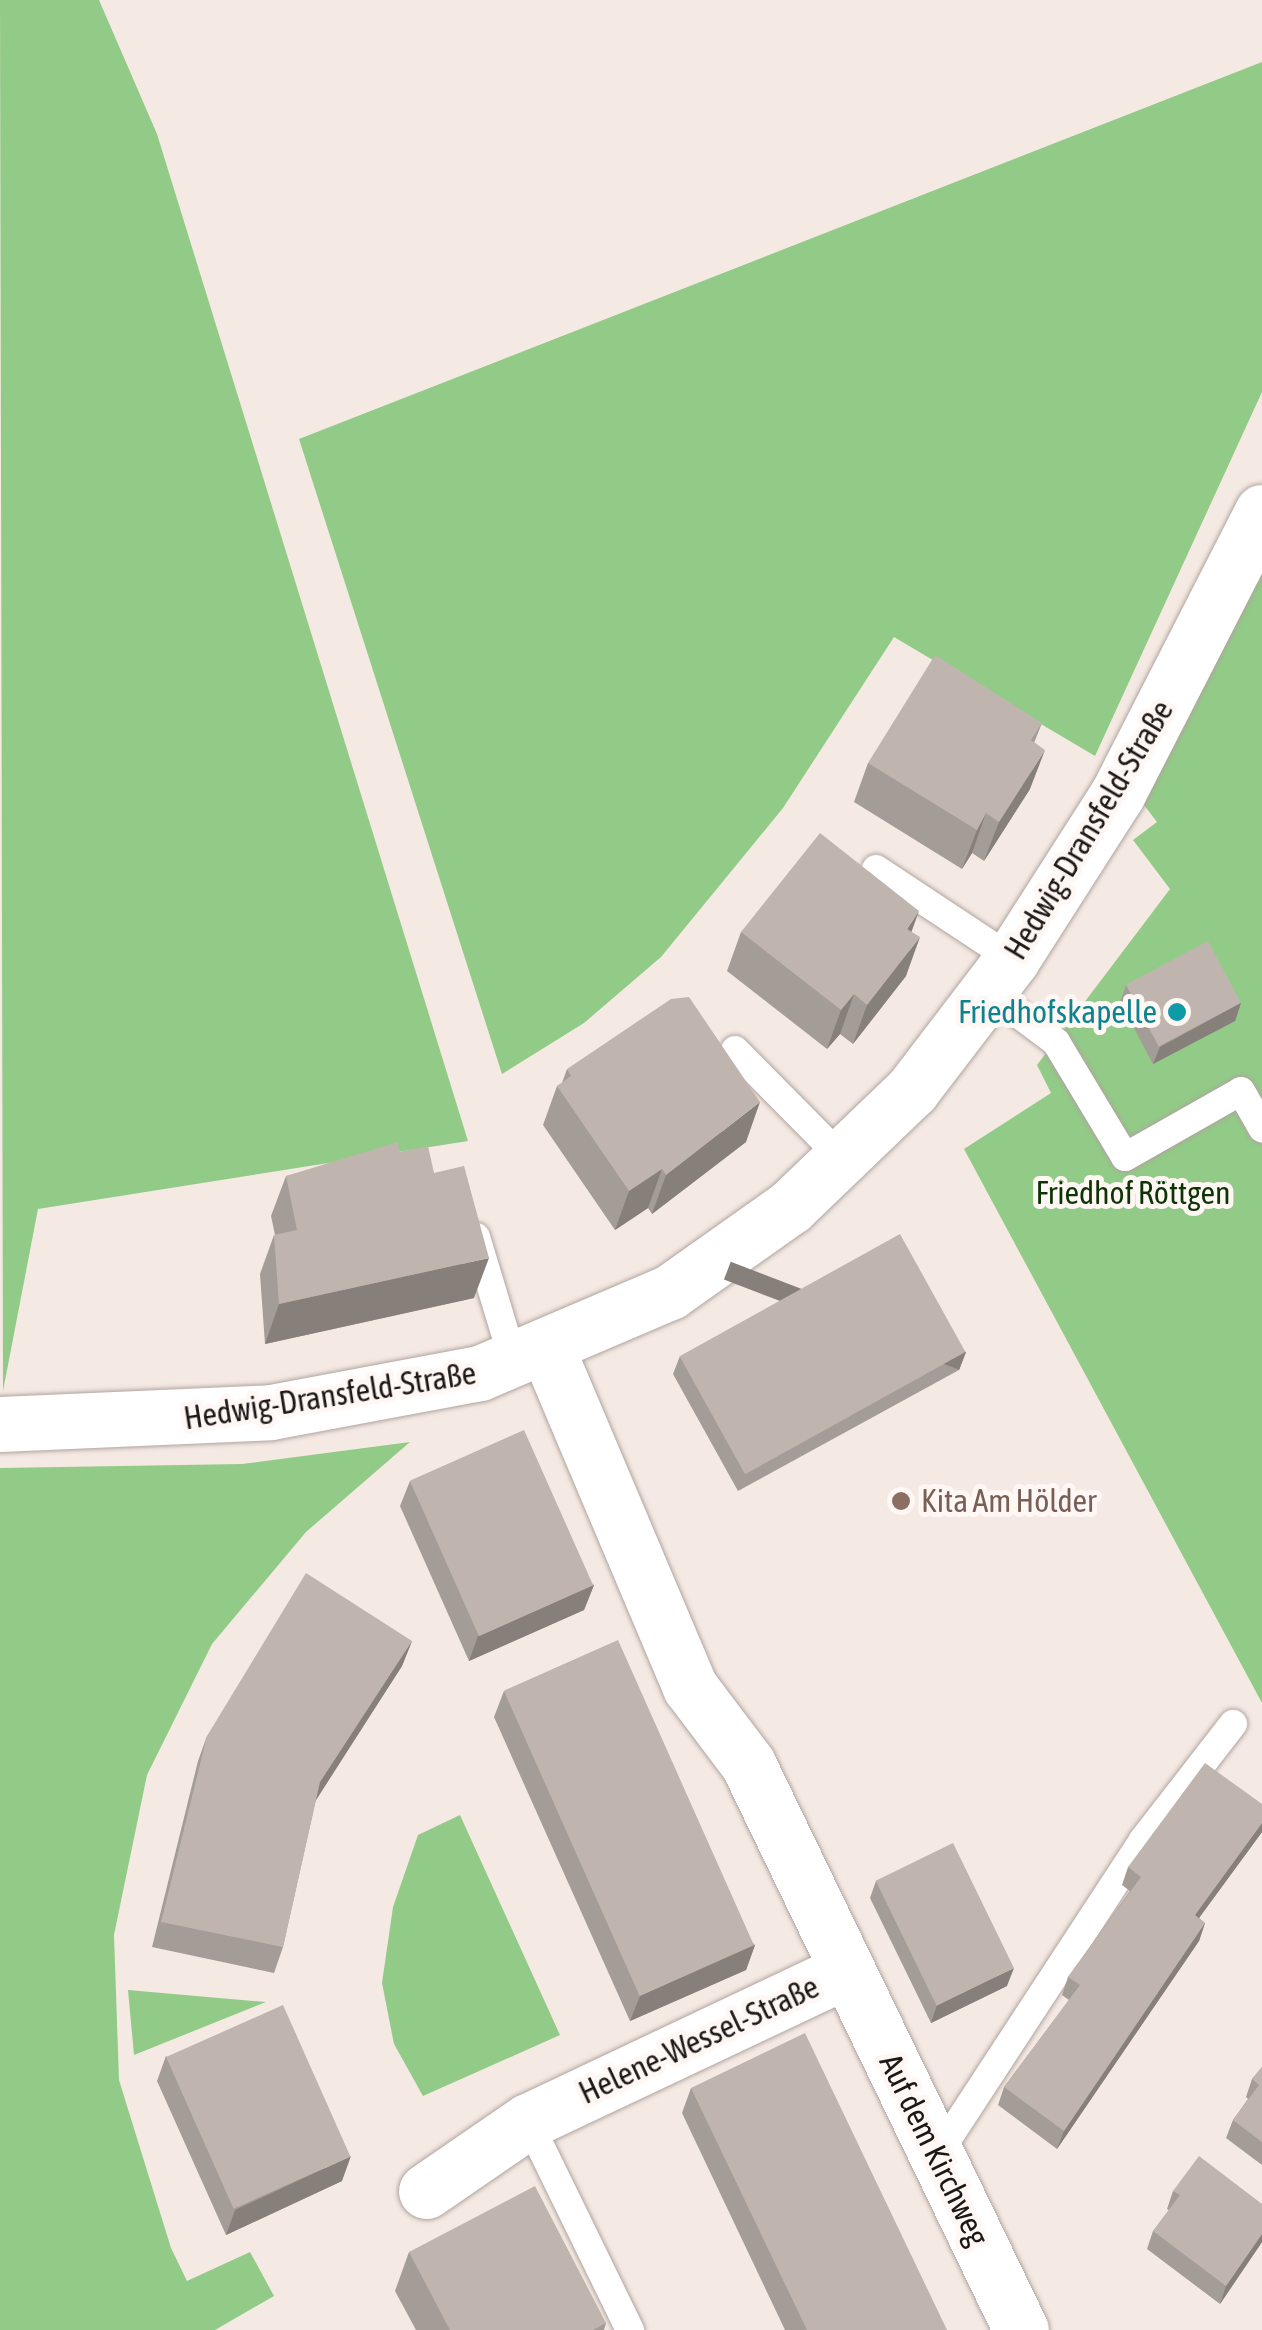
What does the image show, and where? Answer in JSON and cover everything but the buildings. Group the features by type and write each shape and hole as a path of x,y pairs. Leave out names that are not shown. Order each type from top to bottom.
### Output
{"street":[{"name":"Hedwig-Dransfeld-Straße","path":"0,1424 271,1412 531,1357 670,1292 790,1207 912,1090 1001,976 1117,795 1262,512"},
{"name":"Helene-Wessel-Straße","path":"426,2191 528,2121 846,1971 748,1764 690,1687 531,1357"},
{"name":"Auf dem Kirchweg","path":"846,1971 1021,2330"}],"lane":[{"path":"876,869 1001,976 1056,1042 1125,1157 1241,1092 1262,1128"},
{"path":"734,1050 842,1157"},
{"path":"476,1237 531,1357"},
{"path":"937,2155 1143,1840 1233,1724"},
{"path":"528,2121 630,2330"}],"green space":[{"path":"0,0 99,0 157,134 468,1141 38,1209 3,1391"},
{"path":"1262,62 1262,392 1095,756 894,637 783,808 661,957 584,1023 502,1074 299,439"},
{"name":"Friedhof Röttgen","path":"1262,555 1262,1703 964,1149 1051,1093 1037,1065 1170,889 1133,840 1157,822 1137,796"},
{"path":"410,1442 306,1532 212,1644 147,1775 114,1935 119,2080 171,2248 187,2281 250,2252 274,2296 215,2330 0,2330 0,1468 242,1464"},
{"path":"460,1815 560,2035 423,2096 394,2044 382,1983 393,1907 418,1835"},
{"path":"128,1990 266,2002 134,2055"}],"place":[{"name":"Friedhofskapelle","path":"1177,1012"},
{"name":"Kita Am Hölder","path":"901,1501"}]}
